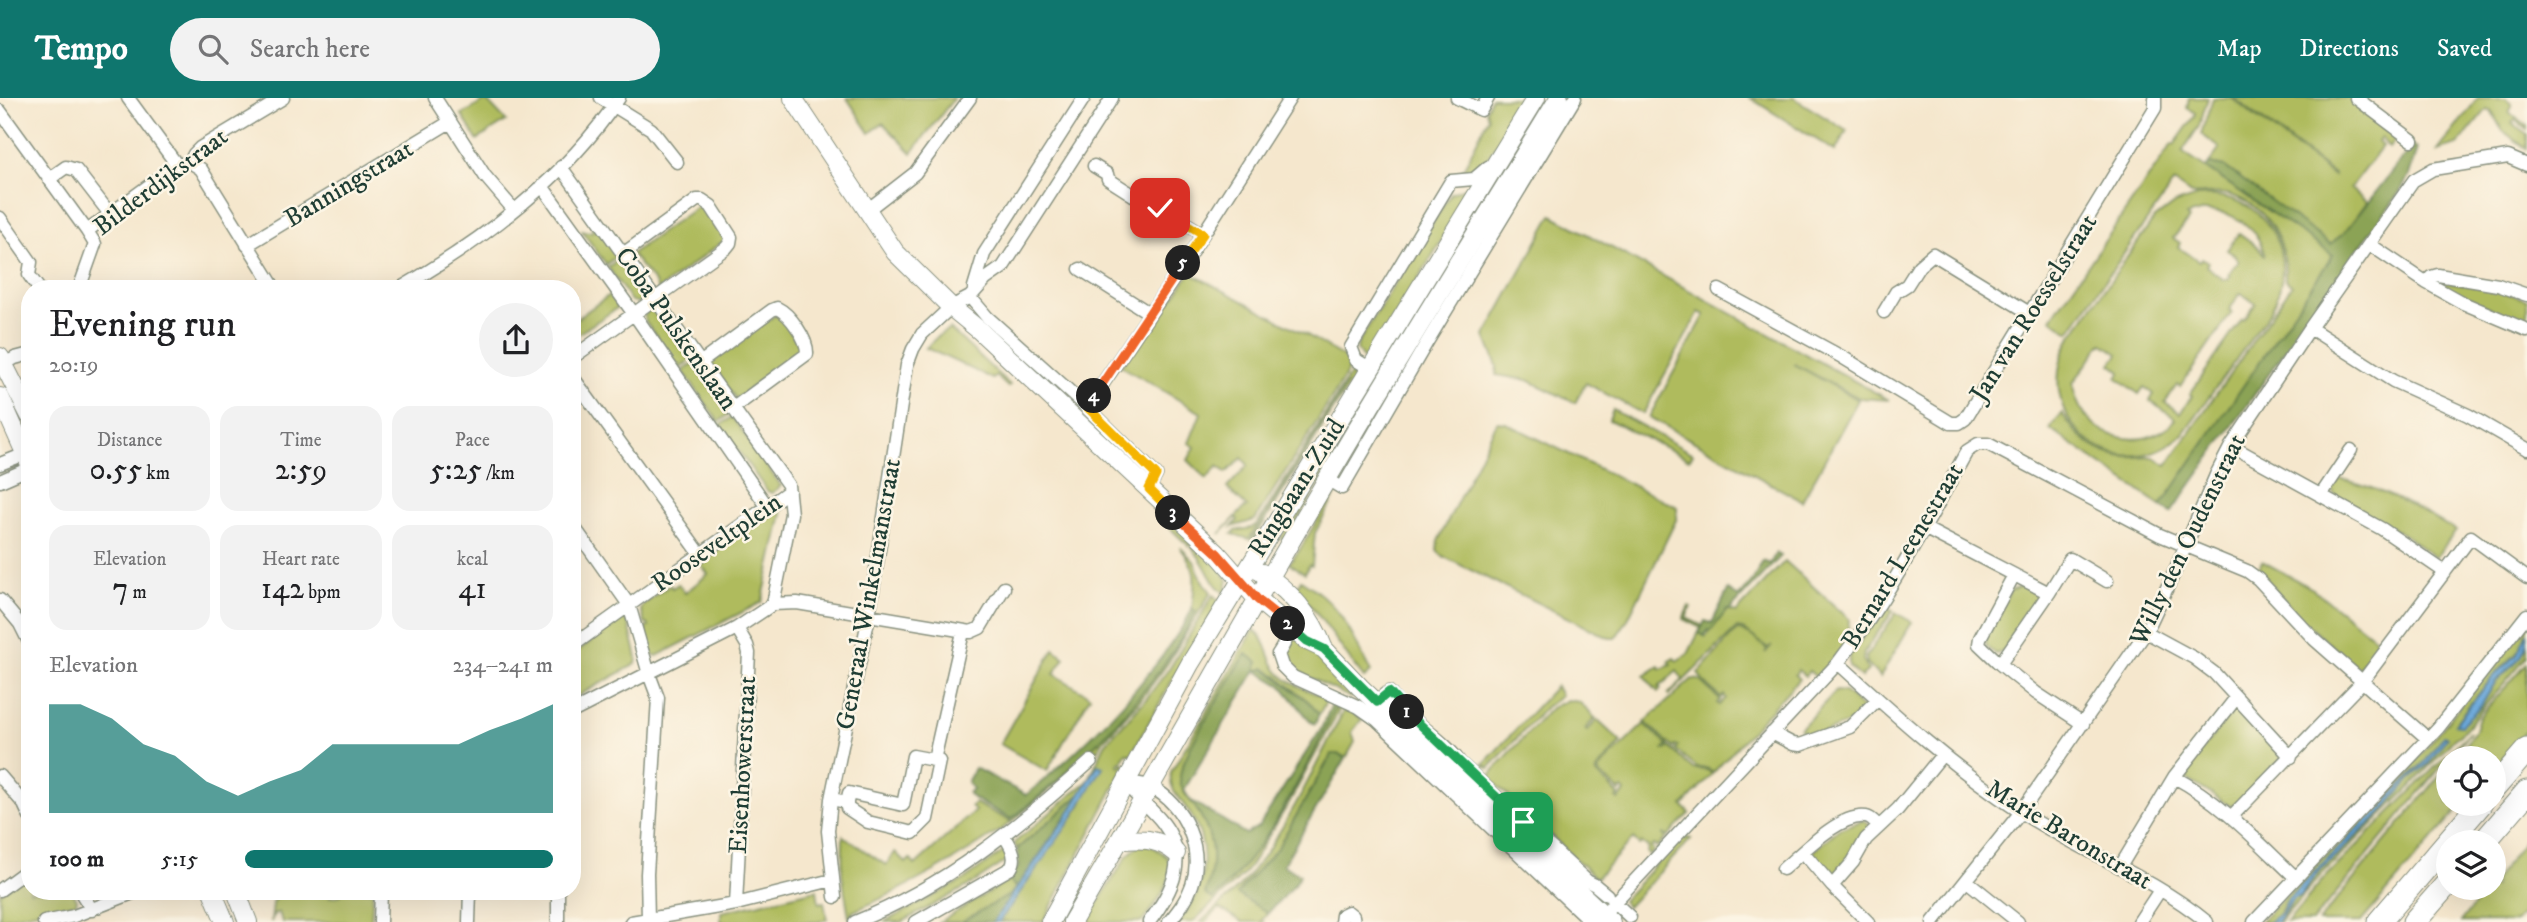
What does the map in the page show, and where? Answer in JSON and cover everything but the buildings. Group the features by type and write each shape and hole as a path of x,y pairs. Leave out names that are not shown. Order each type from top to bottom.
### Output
{"highway":[{"path":"2506,774 2527,750"},
{"path":"2494,830 2527,792"},
{"path":"2379,922 2470,816"},
{"path":"2414,922 2436,897"}],"main road":[{"path":"793,98 895,252 1217,553 1244,573 1270,578 1292,598 1317,630 1324,649"},
{"name":"Ringbaan-Zuid","path":"1050,922 1190,664 1364,364 1494,167 1536,98"},
{"name":"Ringbaan-Zuid","path":"1072,922 1122,840 1150,786 1270,578 1335,484 1495,216 1510,177 1559,98"},
{"path":"2,361 21,398"},
{"path":"0,397 21,443"},
{"path":"1244,573 1258,600 1307,641 1324,649 1383,697 1549,855 1572,895 1600,913"},
{"path":"1122,840 1154,840 1176,853"},
{"path":"216,900 225,922"},
{"path":"239,900 248,922"}],"street":[{"path":"128,98 177,164"},
{"name":"Bilderdijkstraat","path":"82,280 95,244 87,231 177,164 190,162 200,148 283,98"},
{"path":"435,98 485,176 514,210"},
{"path":"601,98 616,102 652,129 677,162"},
{"path":"866,211 915,173 970,98"},
{"path":"1084,98 984,254 970,297 987,317 1087,407 1156,475 1149,489"},
{"name":"Generaal Winkelmanstraat","path":"835,897 828,831 831,799 869,616 907,365 922,334 951,307 970,297 986,279 1003,267 1112,98"},
{"path":"1087,407 1290,98"},
{"path":"1457,98 1480,110 1488,98"},
{"name":"Ringbaan-Zuid","path":"1495,216 1576,98"},
{"name":"Jan van Roesselstraat","path":"1719,290 1842,358 1951,423 1959,422 1965,419 2031,314 2155,108 2155,98"},
{"path":"2356,98 2412,140"},
{"path":"414,280 454,256 542,186 587,142 616,102"},
{"path":"0,111 87,231"},
{"name":"Banningstraat","path":"247,245 450,122"},
{"path":"1056,142 1076,154"},
{"name":"Willy den Oudenstraat","path":"1933,922 2021,812 2146,632 2231,446 2414,180 2433,169 2508,157 2527,165"},
{"path":"190,162 201,169 269,280"},
{"path":"1094,166 1107,174 1108,179 1155,209 1160,208 1203,234"},
{"path":"49,179 66,167 76,170 110,214"},
{"name":"Coba Pulskenslaan","path":"561,167 788,485 789,491"},
{"name":"Ringbaan-Zuid","path":"1364,364 1351,347 1451,181 1474,179 1488,167 1494,167"},
{"path":"1494,167 1510,177"},
{"name":"Coba Pulskenslaan","path":"542,186 767,506"},
{"path":"581,352 730,243 731,237 711,206 702,200 692,202 623,254"},
{"path":"0,218 31,262 29,275 33,280"},
{"path":"2368,244 2463,303 2527,330"},
{"path":"1884,312 1896,292 1908,285 1919,267 1934,254 2031,314"},
{"path":"1080,269 1149,313"},
{"path":"2427,283 2431,277 2438,275 2498,285 2527,295"},
{"path":"700,363 772,310 777,308 785,312 807,345 807,354 732,409"},
{"path":"2310,328 2393,381 2468,415 2527,449"},
{"path":"2,361 21,356"},
{"path":"581,388 701,555"},
{"name":"Bernard Leenestraat","path":"1600,913 1838,663 1866,626 1967,451 1978,444 1988,444 2098,504 2185,546 2247,571 2361,682 2428,739"},
{"path":"2231,446 2404,542 2445,572"},
{"path":"2321,495 2351,450"},
{"path":"0,464 21,461"},
{"path":"0,481 21,466"},
{"name":"Rooseveltplein","path":"581,640 789,491 791,513 773,604"},
{"path":"1924,528 2049,593"},
{"path":"581,537 629,605 658,698 647,874 648,919"},
{"path":"2232,816 2361,682 2471,537 2527,578"},
{"path":"2000,664 2070,559 2107,580"},
{"path":"2014,575 1979,644 2036,693 2083,724"},
{"path":"581,708 737,628 773,604 797,603 971,632 980,628 1004,588"},
{"path":"0,600 21,626"},
{"path":"2254,922 2428,739 2527,615"},
{"path":"1309,620 1293,628 1278,654 1286,672 1367,712 1572,895"},
{"name":"Eisenhowerstraat","path":"736,904 749,653 737,628"},
{"path":"934,760 963,632"},
{"path":"2146,632 2204,664 2291,757"},
{"name":"Marie Baronstraat","path":"1838,663 1942,755 2021,812 2160,890 2207,922"},
{"path":"2120,867 2174,777 2236,698"},
{"path":"1772,733 1800,745 1850,727 1878,699"},
{"path":"1832,886 1853,862 1866,839 1898,809 1942,755"},
{"path":"913,756 934,760 939,761 927,819 913,833 868,822 847,807 849,793 903,804 913,756"},
{"path":"855,922 886,910 947,876 1031,815 1091,761"},
{"path":"0,776 21,795"},
{"path":"2174,777 2232,816 2295,877"},
{"path":"1125,783 1150,786 1179,812 1188,827 1194,846 1193,883 1184,903 1169,922"},
{"path":"1125,783 1166,828 1176,853 1173,884 1166,900 1149,922"},
{"path":"831,799 847,802"},
{"path":"1783,869 1832,827 1868,817 1879,827"},
{"path":"916,922 1011,868 1015,863 1014,851 1004,836"},
{"path":"1803,852 1868,922"},
{"path":"1549,855 1595,885 1600,913 1630,917"},
{"path":"0,890 21,875"},
{"path":"631,922 736,904 832,880"},
{"path":"1967,881 2018,922"},
{"path":"2139,922 2160,890"},
{"path":"86,900 92,910"},
{"path":"44,922 92,910 116,900"},
{"path":"380,922 381,900"},
{"path":"469,922 470,900"},
{"path":"558,900 558,922"},
{"path":"1341,922 1342,915 1348,912 1353,916 1354,922"}],"green space":[{"path":"847,98 954,98 912,153 883,123 870,133"},
{"path":"1491,98 1529,98 1479,170 1462,172 1488,118 1486,110"},
{"path":"1750,98 1794,98 1847,131 1835,151"},
{"path":"2189,98 2208,98 2199,126 2182,152 2333,255 2161,506 2050,429 2062,413 2074,430 2097,449 2115,456 2150,456 2167,465 2292,285 2285,280 2283,252 2272,227 2265,217 2243,200 2225,194 2192,194 2174,182 2069,332 2051,319 2172,144 2174,145 2194,117 2195,113 2187,108"},
{"path":"2213,98 2231,98 2334,176 2234,98 2348,98 2397,135 2397,138 2389,148 2381,138 2378,142 2382,146 2350,188 2367,202 2343,234 2330,245 2225,167 2209,164 2220,148 2201,134"},
{"path":"2478,98 2506,98 2512,105 2508,112 2527,126 2527,129 2515,120 2512,123 2527,134 2527,149 2502,130 2492,112 2487,109 2458,145 2438,151"},
{"path":"486,100 506,121 477,140 462,115"},
{"path":"2412,146 2417,149 2402,189 2171,513 2161,506 2333,255 2206,168 2209,164 2225,167 2330,244 2343,234"},
{"path":"1494,178 1497,180 1480,215 1285,541 1280,538 1350,424 1376,371"},
{"path":"1476,184 1368,361 1364,360 1357,350 1358,343 1451,193"},
{"path":"2198,196 2222,197 2242,203 2259,215 2272,230 2279,248 2282,269 2279,290 2270,312 2182,435 2156,451 2129,455 2105,450 2084,437 2068,417 2059,393 2060,366 2071,337 2154,219 2174,204","holes":["2215,211 2243,222 2257,237 2265,256 2258,247 2239,233 2227,250 2236,256 2239,262 2228,274 2228,279 2224,280 2206,266 2208,262 2202,258 2199,261 2178,247 2180,243 2173,238 2189,219 2186,216","2241,293 2256,304 2244,320 2242,319 2190,394 2192,396 2180,413 2165,402 2177,385 2180,387 2232,312 2229,310","2102,343 2118,354 2111,364 2121,372 2117,378 2139,394 2144,387 2154,394 2150,401 2176,419 2162,431 2146,437 2129,439 2113,435 2086,416 2077,401 2073,383"]},
{"path":"698,206 706,209 725,240 658,290 631,254"},
{"path":"1552,215 1889,400 1859,398 1794,364 1858,400 1802,501 1649,417 1705,315 1699,312 1643,414 1586,383 1575,403 1528,380 1496,375 1497,366 1485,336"},
{"path":"593,222 617,256 606,264 582,231 592,232"},
{"path":"619,259 645,293 638,303 631,301 608,267"},
{"path":"1190,273 1345,358 1347,355 1349,359 1343,380 1255,520 1232,527 1238,520 1236,517 1220,534 1244,508 1247,507 1227,488 1248,465 1242,458 1226,473 1218,466 1207,479 1188,460 1195,447 1189,443 1201,413 1121,366 1159,303 1169,304"},
{"path":"2435,282 2496,289 2527,300 2527,326"},
{"path":"611,294 620,306 581,332 581,316"},
{"path":"649,309 656,311 691,360 680,368 646,322 644,316"},
{"path":"775,315 782,317 801,346 801,351 736,399 709,362"},
{"path":"950,329 1010,385 1008,387 996,376 993,379 926,348"},
{"path":"694,363 730,413 719,422 683,371"},
{"path":"1354,368 1352,383 1253,541 1251,540 1347,384 1249,539 1232,534 1258,523"},
{"path":"1613,410 1693,454 1689,459 1609,420"},
{"path":"732,417 781,486 772,493 767,491 723,429 721,425"},
{"path":"1497,422 1506,423 1677,507 1677,518 1627,621 1615,638 1609,638 1442,556 1437,551 1438,541"},
{"path":"2338,479 2382,492 2456,531 2435,558 2408,537 2335,496 2332,489"},
{"path":"1336,494 1315,533 1312,566 1309,565 1305,573 1289,563 1330,498"},
{"path":"776,509 781,510 782,514 762,602 657,656 652,655 645,628 649,627 645,624 641,610 643,605 670,585 672,588 678,584 685,593 708,574 700,563"},
{"path":"1158,509 1221,570 1228,580 1225,594 1214,583 1193,546 1189,546 1170,528 1170,524 1168,526 1154,513"},
{"path":"1180,547 1194,561 1203,582 1211,592 1168,663 1099,748 1014,820 1011,819 1056,782 1098,742 1154,677 1178,643 1196,611 1192,609 1195,583 1193,570"},
{"path":"1776,553 1781,556 1729,611 1727,610 1711,631 1704,635 1706,637 1699,633 1705,621 1712,623 1728,590 1739,597 1753,580 1763,561 1770,564"},
{"path":"1785,561 1849,619 1847,644 1817,678 1809,671 1805,676 1798,670 1795,675 1799,679 1713,773 1707,768 1697,768 1676,750 1678,746 1674,748 1645,722 1692,679 1699,680 1720,700 1717,703 1719,705 1726,698 1724,695 1721,698 1698,673 1737,630 1757,640 1767,649 1765,653 1772,645 1768,648 1743,629 1737,628 1669,695 1683,680 1677,671 1659,687 1661,689 1658,692 1644,676 1659,666 1661,669 1671,665 1669,661 1674,658 1677,661 1688,654 1701,628 1683,619 1689,606 1691,607 1686,618 1703,626 1699,633 1706,637 1727,610 1736,613"},
{"path":"2262,561 2313,589 2380,642 2358,669 2299,617 2258,570"},
{"path":"1301,580 1327,600 1344,621 1371,672 1364,678 1314,610 1295,590"},
{"path":"2021,586 2035,590 2039,602 2013,632 2004,650 1996,654 1986,647 1985,638 2010,591"},
{"path":"1213,595 1221,602 1174,677 1131,755 1126,753 1119,762 1118,765 1126,765 1043,922 999,922 1082,804 1098,765 1082,793 1017,849 1014,843 1088,781 1105,744 1146,699 1171,666"},
{"path":"1885,606 1893,611 1864,652 1863,660 1868,670 1861,678 1849,666 1849,656"},
{"path":"1192,609 1196,611 1178,643 1137,699 1078,762 1034,801 1011,819 968,793 972,789 967,782 975,768 1026,795 1116,711 1163,655"},
{"path":"1896,613 1912,622 1880,677 1867,664 1866,657"},
{"path":"622,619 628,620 636,664 581,694 581,649"},
{"path":"2527,621 2524,640 2517,653 2479,693 2455,724 2461,725 2481,706 2496,681 2521,657 2527,644 2527,656 2460,735 2448,746 2441,746 2447,737 2437,745 2425,762 2410,774 2376,812 2288,899 2276,918 2269,922 2260,922 2421,755"},
{"path":"1254,630 1265,643 1272,662 1284,678 1326,698 1324,700 1327,699 1319,715 1309,702 1268,669 1256,670 1258,662 1246,654 1229,680 1188,753 1180,779 1183,790 1201,817 1210,838 1212,860 1205,894 1213,899 1252,856 1284,808 1338,704 1341,707 1289,803 1244,874 1193,922 1178,922 1195,898 1203,870 1203,856 1198,828 1174,790 1171,772"},
{"path":"1293,635 1355,690 1351,698 1289,667 1284,655"},
{"path":"1054,649 1065,658 1054,674 1090,696 1047,771 1000,744"},
{"path":"1246,654 1258,662 1256,670 1184,790 1190,800 1246,834 1259,826 1320,731 1333,702 1338,704 1284,808 1252,856 1213,899 1205,894 1211,872 1210,838 1201,817 1183,790 1180,778 1182,767 1197,735"},
{"path":"2527,663 2527,730 2506,755 2506,746 2464,746 2474,733 2479,717"},
{"path":"1265,668 1309,702 1319,715 1315,724 1282,686 1257,671"},
{"path":"1556,686 1561,696 1546,707 1489,768 1486,765 1481,771 1479,769"},
{"path":"1836,691 1845,692 1864,709 1851,722 1810,738 1800,729"},
{"path":"1567,700 1579,702 1595,718 1585,729 1587,731 1597,720 1621,742 1596,770 1619,795 1616,798 1618,800 1625,792 1622,789 1620,792 1598,769 1644,724 1668,745 1664,749 1669,747 1693,769 1707,770 1712,774 1683,806 1690,813 1668,836 1663,835 1666,838 1657,848 1654,845 1651,847 1654,851 1650,855 1647,853 1648,847 1642,843 1639,845 1633,839 1596,878 1489,778 1551,708"},
{"path":"1345,708 1362,719 1352,732 1355,742 1346,758 1341,755 1327,762 1278,847 1238,894 1268,913 1262,920 1264,922 1242,922 1220,908 1205,922 1201,922 1243,883 1276,838"},
{"path":"2232,712 2243,712 2281,755 2281,759 2236,805 2230,806 2187,779 2187,769"},
{"path":"2436,753 2436,759 2411,786 2317,879 2280,922 2277,922 2293,899 2301,895 2317,873 2428,764"},
{"path":"1332,754 1346,758 1283,865 1300,875 1268,913 1237,894 1278,847"},
{"path":"2436,766 2436,773 2312,922 2287,922 2320,883"},
{"path":"2436,780 2436,816 2453,816 2441,830 2436,830 2436,835 2361,922 2318,922"},
{"path":"1082,793 993,922 961,922 1011,894 1016,888 1009,880 1019,865 1017,849"},
{"path":"975,803 1012,822 954,860 852,912 853,916 849,917 842,874 843,836 886,865 895,852 906,863 910,859 915,865 975,811 971,806"},
{"path":"1864,820 1871,827 1852,856 1834,876 1830,875 1814,857 1813,851 1839,829"},
{"path":"1682,836 1691,839 1627,907 1622,901"},
{"path":"2527,838 2527,879 2523,883 2527,887 2527,908 2515,922 2461,922 2478,900 2506,900 2506,865"},
{"path":"1149,844 1167,857 1171,869 1162,894 1142,922 1086,922 1127,856 1138,846"},
{"path":"1007,849 1011,858 972,884 902,922 884,922 964,880"},
{"path":"21,878 21,900 77,900 76,903 0,919 0,893"},
{"path":"1009,880 1016,888 1011,894 961,922 940,922"},
{"path":"817,890 819,903 824,902 827,919 818,922 721,922 721,912"},
{"path":"372,900 371,922 282,922 279,912 274,914 271,922 273,902"}],"water":[{"path":"2527,633 2527,644 2521,657 2496,681 2481,706 2461,725 2455,724 2494,676 2517,655"},
{"path":"2444,735 2447,737 2441,746 2436,746"},
{"path":"2436,746 2436,753 2428,764 2317,873 2301,895 2293,899 2277,922 2269,922 2282,912 2288,899 2320,866 2425,762"},
{"path":"1098,765 1103,767 1071,820 999,922 993,922 1065,820"}],"route":[{"path":"1160,208 1203,234 1087,407 1156,475 1149,489 1217,553 1258,600 1307,641 1324,649 1377,702 1389,692 1523,822"}]}
